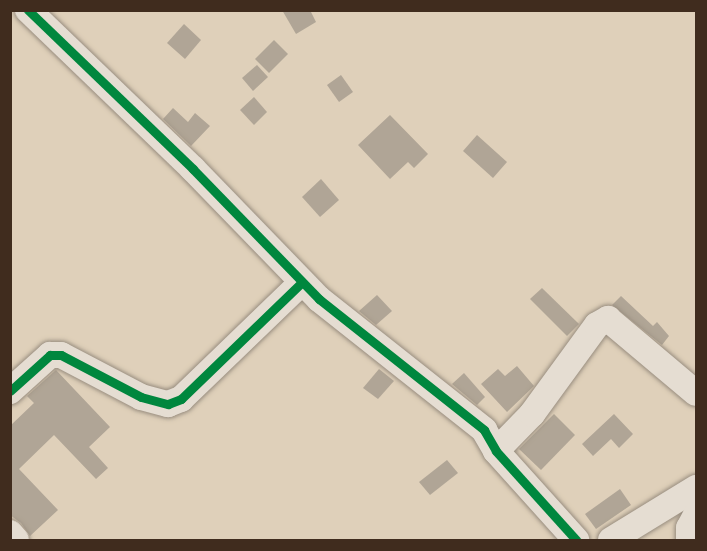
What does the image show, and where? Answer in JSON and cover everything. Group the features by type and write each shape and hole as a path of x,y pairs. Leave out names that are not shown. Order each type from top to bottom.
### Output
{"street":[{"path":"28,10 193,169 319,299 484,430 496,451 576,540"},
{"path":"10,391 50,355 62,354 141,397 168,404 181,399 302,282"},
{"path":"496,451 532,414 597,325 608,319 696,393"},
{"path":"611,540 696,488"},
{"path":"689,540 689,528 696,515"},
{"path":"10,533 16,540"}],"building":[{"path":"282,10 310,10 316,22 296,34"},
{"path":"184,24 201,40 185,59 167,43"},
{"path":"274,40 288,54 269,73 255,59"},
{"path":"257,65 268,77 253,91 242,78"},
{"path":"341,75 353,92 339,102 327,85"},
{"path":"254,97 267,112 254,125 240,110"},
{"path":"173,108 188,122 195,113 210,126 191,146 163,119"},
{"path":"390,115 428,154 414,168 408,162 390,179 358,145"},
{"path":"477,135 507,162 493,178 463,151"},
{"path":"321,179 339,200 320,217 302,197"},
{"path":"542,288 579,324 567,336 530,299"},
{"path":"377,295 392,311 376,325 359,311"},
{"path":"621,296 653,326 657,322 669,336 662,345 612,305"},
{"path":"517,366 534,386 507,412 481,384 498,369 505,376"},
{"path":"379,369 394,381 378,399 363,388"},
{"path":"56,370 110,427 89,447 108,468 96,479 54,435 19,469 58,510 30,536 21,523 10,515 10,426 34,403 27,396"},
{"path":"464,373 485,397 477,405 452,384"},
{"path":"554,414 575,435 541,470 519,449"},
{"path":"614,414 633,434 619,448 611,439 593,456 582,444"},
{"path":"447,460 458,473 430,495 419,482"},
{"path":"620,489 631,505 596,529 585,514"}],"cycle path":[{"path":"28,10 193,169 319,299 484,430 496,451 576,540"},
{"path":"10,391 50,355 61,355 141,397 168,404 181,399 302,282"}]}
